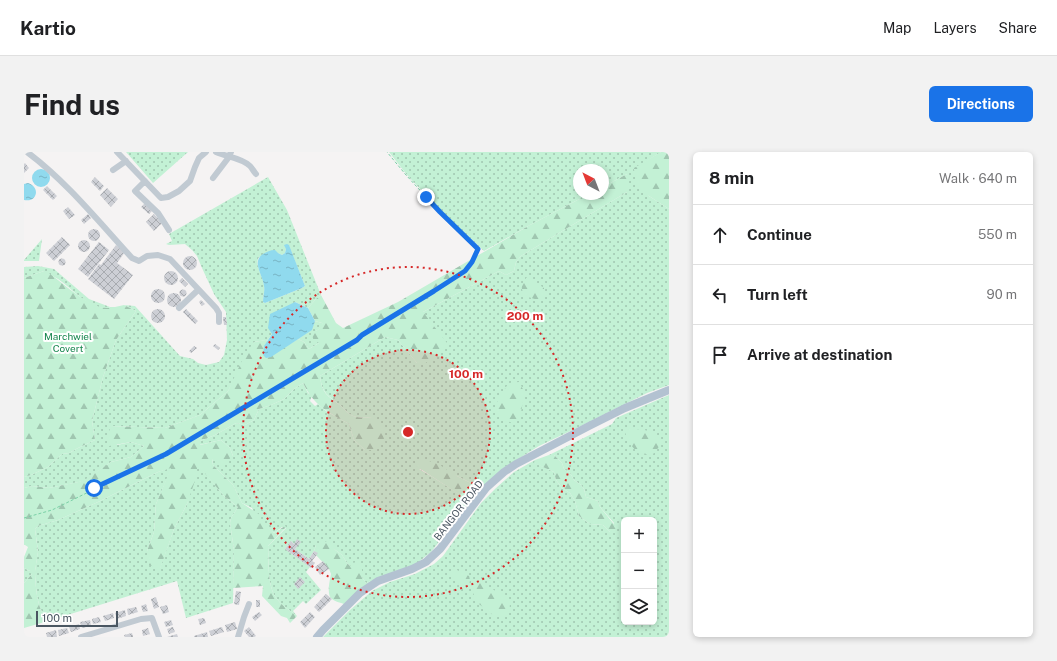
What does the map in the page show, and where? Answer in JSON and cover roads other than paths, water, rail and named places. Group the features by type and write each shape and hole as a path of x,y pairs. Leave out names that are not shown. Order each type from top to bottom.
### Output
{"main road":[{"name":"BANGOR ROAD","path":"317,637 360,593 378,581 412,569 434,556 486,488 510,468 526,458 625,408 669,390"}],"street":[{"path":"24,154 27,152 58,177 132,258 139,261 147,256 158,255 170,259 219,313 219,322"},
{"path":"117,152 161,198 168,197 179,191 190,181 199,158 206,152"},
{"path":"216,152 240,159 250,166 256,174"},
{"path":"213,178 230,155"},
{"path":"113,170 126,161"},
{"path":"145,181 135,191 158,213 168,230"},
{"path":"179,308 198,290"},
{"path":"238,637 249,604"},
{"path":"80,637 141,619 152,618 159,637"}],"water":[{"path":"41,169 47,172 50,178 47,184 41,187 35,184 32,178 35,172"},
{"path":"28,183 35,188 36,194 32,199 24,200 24,184"},
{"path":"284,245 289,245 305,286 265,303 263,302 264,286 258,261 263,254 272,250 275,250 282,255 285,253 286,249"},
{"path":"295,302 308,308 315,321 312,330 271,357 266,358 263,355 264,346 272,334 268,328 270,314"}],"park label":[{"name":"Marchwiel Covert","path":"68,342"}]}
